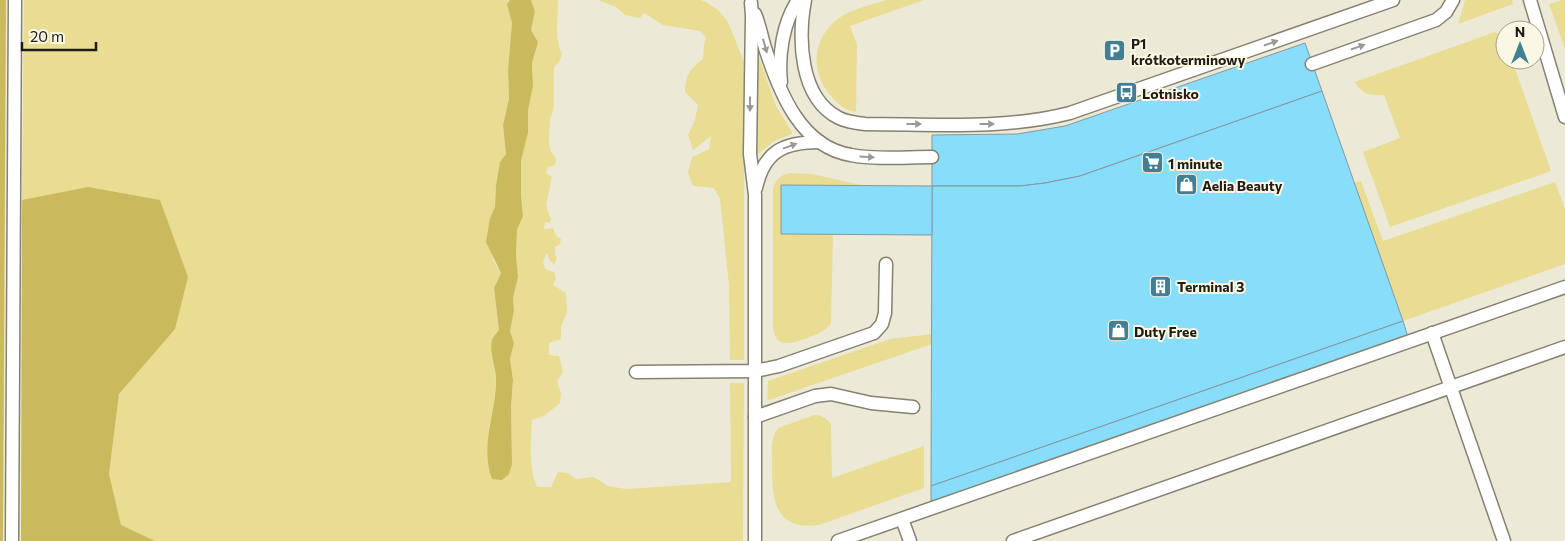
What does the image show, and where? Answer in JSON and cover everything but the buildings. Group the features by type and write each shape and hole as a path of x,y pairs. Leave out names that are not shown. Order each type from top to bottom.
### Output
{"lane":[{"path":"12,541 15,0"},
{"path":"782,90 782,44 786,23 798,0"},
{"path":"805,0 802,35 803,56 811,86 819,100 833,114 839,118 865,124 1007,124 1049,118 1070,113 1392,0"},
{"path":"1312,64 1436,20 1446,12 1453,0"},
{"path":"1530,0 1565,117"},
{"path":"750,1 766,49 794,115 801,125 820,142 834,150 849,155 866,157 932,157"},
{"path":"750,1 752,15 750,42 750,154 755,195 754,541"},
{"path":"755,195 762,171 769,158 777,151 800,142 820,142"},
{"path":"636,372 755,371 779,366 874,333 882,324 885,313 886,264"},
{"path":"838,541 1565,287"},
{"path":"1432,333 1504,541"},
{"path":"1013,541 1565,347"},
{"path":"755,417 816,396 831,394 871,403 913,406"},
{"path":"902,519 910,541"}],"shaded area":[{"path":"0,0 6,0 3,541 0,541"},
{"path":"24,0 510,0 507,4 512,22 508,69 509,99 503,125 506,154 500,163 495,207 490,218 493,260 501,273 494,288 499,330 493,358 496,381 489,428 512,464 511,407 513,380 510,359 514,343 510,331 514,311 513,298 518,277 516,255 517,230 523,216 521,161 528,133 528,110 533,86 532,63 538,42 531,30 535,11 531,0 558,0 557,34 562,54 559,62 554,67 554,107 550,120 549,143 551,152 556,158 555,165 548,167 546,173 552,177 546,205 551,220 549,223 545,222 544,229 553,228 556,236 561,239 560,244 555,247 557,258 554,265 547,253 543,261 545,269 554,272 556,278 553,285 566,293 567,312 561,327 561,339 549,343 549,355 559,356 563,372 557,381 561,393 560,403 544,416 532,420 531,454 534,479 537,487 551,487 558,472 568,473 576,479 594,477 608,486 626,489 731,482 730,383 744,383 743,541 155,541 121,526 109,474 119,394 146,362 22,200"},
{"path":"510,0 531,0 535,11 531,30 538,42 532,63 533,86 528,110 528,133 521,161 523,216 517,230 516,255 518,277 513,298 514,311 510,331 514,343 510,359 513,380 511,407 512,464 509,474 502,480 492,479 487,455 496,383 491,345 499,330 494,288 501,273 486,242 490,218 495,207 500,162 506,154 503,125 509,99 508,69 512,23 507,4"},
{"path":"598,0 701,0 719,11 728,22 744,62 744,360 730,360 729,285 720,199 714,188 693,186 688,172 692,157 709,149 711,136 693,150 688,135 695,120 698,105 685,92 689,73 703,59 706,38 700,31 663,25 644,13 640,18 625,15 616,7"},
{"path":"886,0 924,0 850,26 857,45 856,112 852,111 845,108 831,96 820,78 817,69 817,59 821,40 833,23 844,15"},
{"path":"1465,0 1512,0 1513,4 1458,24"},
{"path":"1565,0 1565,49 1549,4"},
{"path":"1495,32 1495,70 1516,70 1551,171 1390,227 1363,152 1400,138 1384,95 1363,92 1355,82"},
{"path":"759,57 776,106 792,134 774,141 757,155 757,58"},
{"path":"790,173 812,174 865,186 782,186 781,234 833,235 831,323 826,329 817,334 796,342 785,343 777,339 773,327 773,190 778,178"},
{"path":"1361,181 1383,241 1555,182 1565,209 1565,264 1403,321 1354,183"},
{"path":"88,187 160,200 188,277 175,329 119,394 109,474 121,525 155,541 21,541 22,200"},
{"path":"932,334 932,344 769,400 767,399 768,381 890,339"},
{"path":"814,415 824,417 831,424 832,478 924,446 924,488 819,525 804,526 784,518 775,501 773,490 772,450 775,432 778,428"}],"place":[{"name":"P1 krótkoterminowy","path":"1115,51"},
{"name":"Lotnisko","path":"1126,93"},
{"name":"1 minute","path":"1152,163"},
{"name":"Aelia Beauty","path":"1186,185"},
{"name":"Terminal 3","path":"1161,286"},
{"name":"Duty Free","path":"1118,331"}]}
